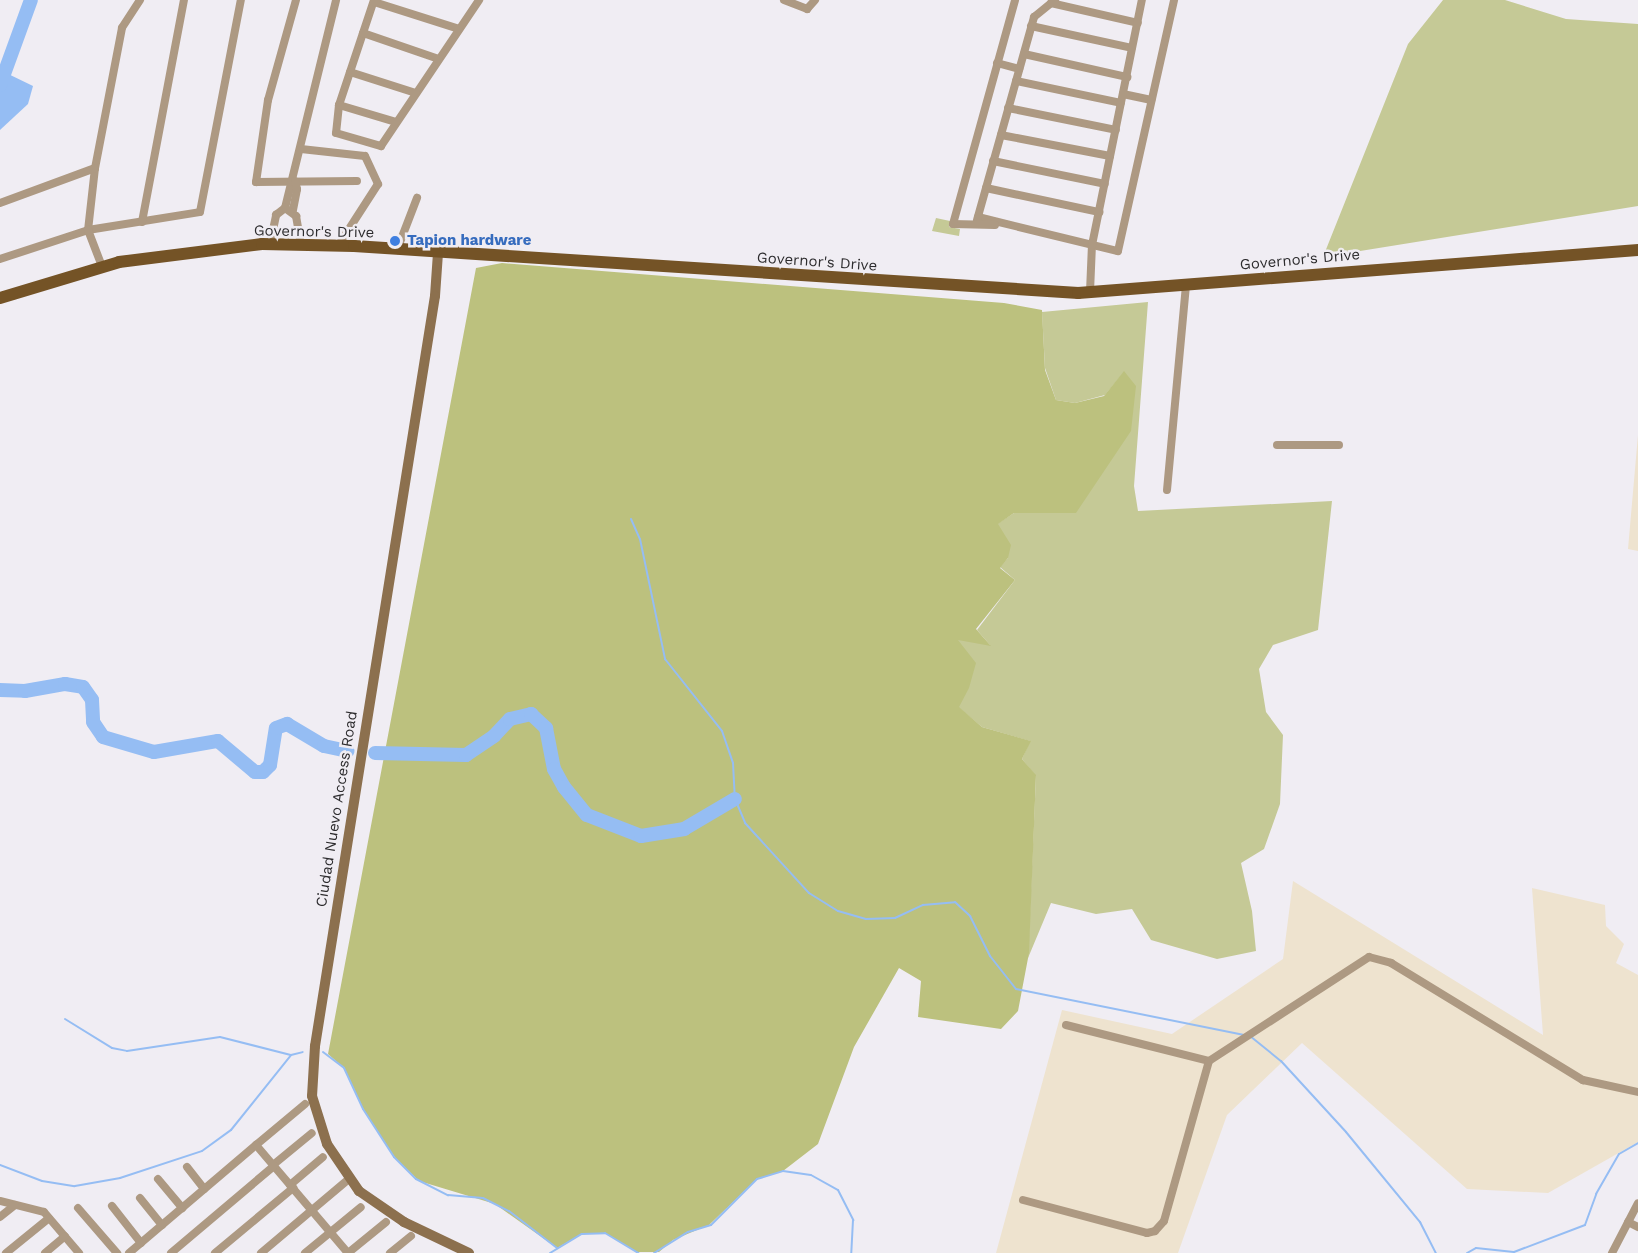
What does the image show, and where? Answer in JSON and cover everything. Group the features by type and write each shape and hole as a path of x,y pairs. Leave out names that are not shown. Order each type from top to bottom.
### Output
{"main road":[{"name":"Governor's Drive","path":"0,298 102,266 181,252 270,244 339,246 1090,292 1638,250"}],"street":[{"path":"102,266 88,230 95,168 122,28 140,0"},
{"path":"142,222 184,0"},
{"path":"0,258 88,230 200,212 242,0"},
{"path":"296,0 268,100 256,182 357,181"},
{"path":"270,244 276,215 289,209 297,189 295,181 301,149 336,0"},
{"path":"459,29 374,1 339,105 336,133 381,146 479,0"},
{"path":"784,0 807,9 815,0"},
{"path":"1015,0 953,224 976,221 1010,225 1118,251 1174,0"},
{"path":"1090,292 1092,245 1142,0"},
{"path":"976,221 1034,17 1053,2 1138,23"},
{"path":"1031,26 1132,48"},
{"path":"363,33 439,59"},
{"path":"1024,54 1127,76"},
{"path":"997,63 1019,69"},
{"path":"350,72 416,93"},
{"path":"1016,81 1121,103"},
{"path":"1123,94 1151,100"},
{"path":"339,105 396,122"},
{"path":"1008,108 1116,130"},
{"path":"1001,135 1110,156"},
{"path":"301,149 365,156 378,184 339,246"},
{"path":"993,161 1105,184"},
{"path":"0,203 95,168"},
{"path":"986,188 1099,212"},
{"path":"397,250 417,198"},
{"path":"289,209 301,228 302,245"},
{"name":"Ciudad Nuevo Access Road","path":"442,254 313,1062 312,1096 317,1120 334,1158 349,1179 388,1213 469,1253"},
{"path":"1167,490 1186,285"},
{"path":"1277,446 1339,446"},
{"path":"1023,1200 1147,1233 1160,1227 1209,1061 1357,961 1380,958 1566,1072 1601,1086 1638,1092"},
{"path":"1066,1025 1209,1061"},
{"path":"129,1253 305,1104"},
{"path":"171,1253 312,1133"},
{"path":"256,1145 348,1253 386,1222"},
{"path":"215,1253 323,1158"},
{"path":"187,1167 204,1189"},
{"path":"158,1179 182,1208"},
{"path":"261,1253 349,1179"},
{"path":"140,1198 162,1225"},
{"path":"0,1201 44,1212 79,1253"},
{"path":"1615,1252 1638,1203"},
{"path":"0,1217 15,1205"},
{"path":"112,1206 141,1242"},
{"path":"305,1253 361,1207"},
{"path":"78,1208 117,1253"},
{"path":"6,1253 49,1218"},
{"path":"1628,1222 1638,1227"},
{"path":"45,1253 65,1236"},
{"path":"390,1253 411,1236"}],"shaded area":[{"path":"1638,435 1638,551 1628,549"},
{"path":"1293,881 1543,1035 1532,888 1605,905 1606,926 1624,944 1616,963 1638,975 1638,1142 1548,1193 1467,1189 1302,1043 1227,1115 1178,1253 996,1253 1062,1010 1172,1034 1283,959"}],"green space":[{"path":"1443,0 1505,0 1566,19 1638,24 1638,206 1323,257 1408,44"},
{"path":"936,218 950,221 949,227 960,229 959,236 932,231"},
{"path":"502,263 1004,303 1042,310 1045,370 1056,400 1075,403 1104,396 1124,371 1136,386 1131,431 1076,513 1014,513 998,524 1011,545 1008,558 1000,568 1015,580 976,629 991,646 958,640 976,663 969,688 959,707 982,727 1031,741 1022,759 1036,775 1029,953 1018,1011 1001,1029 918,1017 921,981 899,968 854,1047 818,1144 783,1171 757,1179 709,1225 673,1240 659,1252 637,1252 605,1233 582,1234 557,1248 495,1204 419,1181 394,1157 363,1109 344,1068 328,1054 476,268"},
{"path":"1148,302 1134,486 1138,511 1332,501 1318,630 1273,645 1259,669 1266,712 1283,735 1280,804 1264,849 1241,863 1252,911 1256,951 1217,959 1151,940 1132,909 1096,914 1051,903 1028,958 1036,776 1022,759 1030,741 982,727 958,707 958,639 990,645 977,630 1015,580 1000,567 1008,558 997,524 1014,513 1075,513 1124,372 1105,395 1075,403 1056,400 1045,368 1042,312"}],"water":[{"path":"0,70 33,86 28,104 0,130"}],"waterway":[{"path":"0,85 31,0"},
{"path":"631,519 640,539 665,659 722,731 733,763 735,799 745,823 809,893 838,911 866,919 895,918 923,905 955,902 970,916 990,956 1016,989 1245,1035"},
{"path":"0,690 25,691 65,684 83,687 92,700 93,722 103,737 154,752 218,741 255,772 263,772 270,765 276,728 287,724 324,746 347,751"},
{"path":"375,753 466,755 494,736 510,719 531,714 546,728 554,769 564,787 587,815 641,836 684,829 735,799"},
{"path":"65,1019 112,1048 127,1051 220,1037 291,1055 303,1052"},
{"path":"1250,1036 1281,1061 1346,1132 1420,1222 1436,1253"},
{"path":"323,1052 344,1068 363,1109 394,1157 416,1179 448,1195 483,1198 509,1211 557,1248"},
{"path":"0,1165 42,1181 75,1186 120,1178 202,1151 231,1130 291,1055"},
{"path":"1467,1253 1476,1248 1514,1252 1585,1225 1596,1194 1619,1154 1638,1143"},
{"path":"654,1253 688,1232 711,1225 757,1179 783,1171 811,1175 838,1190 853,1220 851,1253"},
{"path":"550,1253 582,1234 605,1233 638,1253"}],"place":[{"name":"Tapion hardware","path":"395,241"}]}
